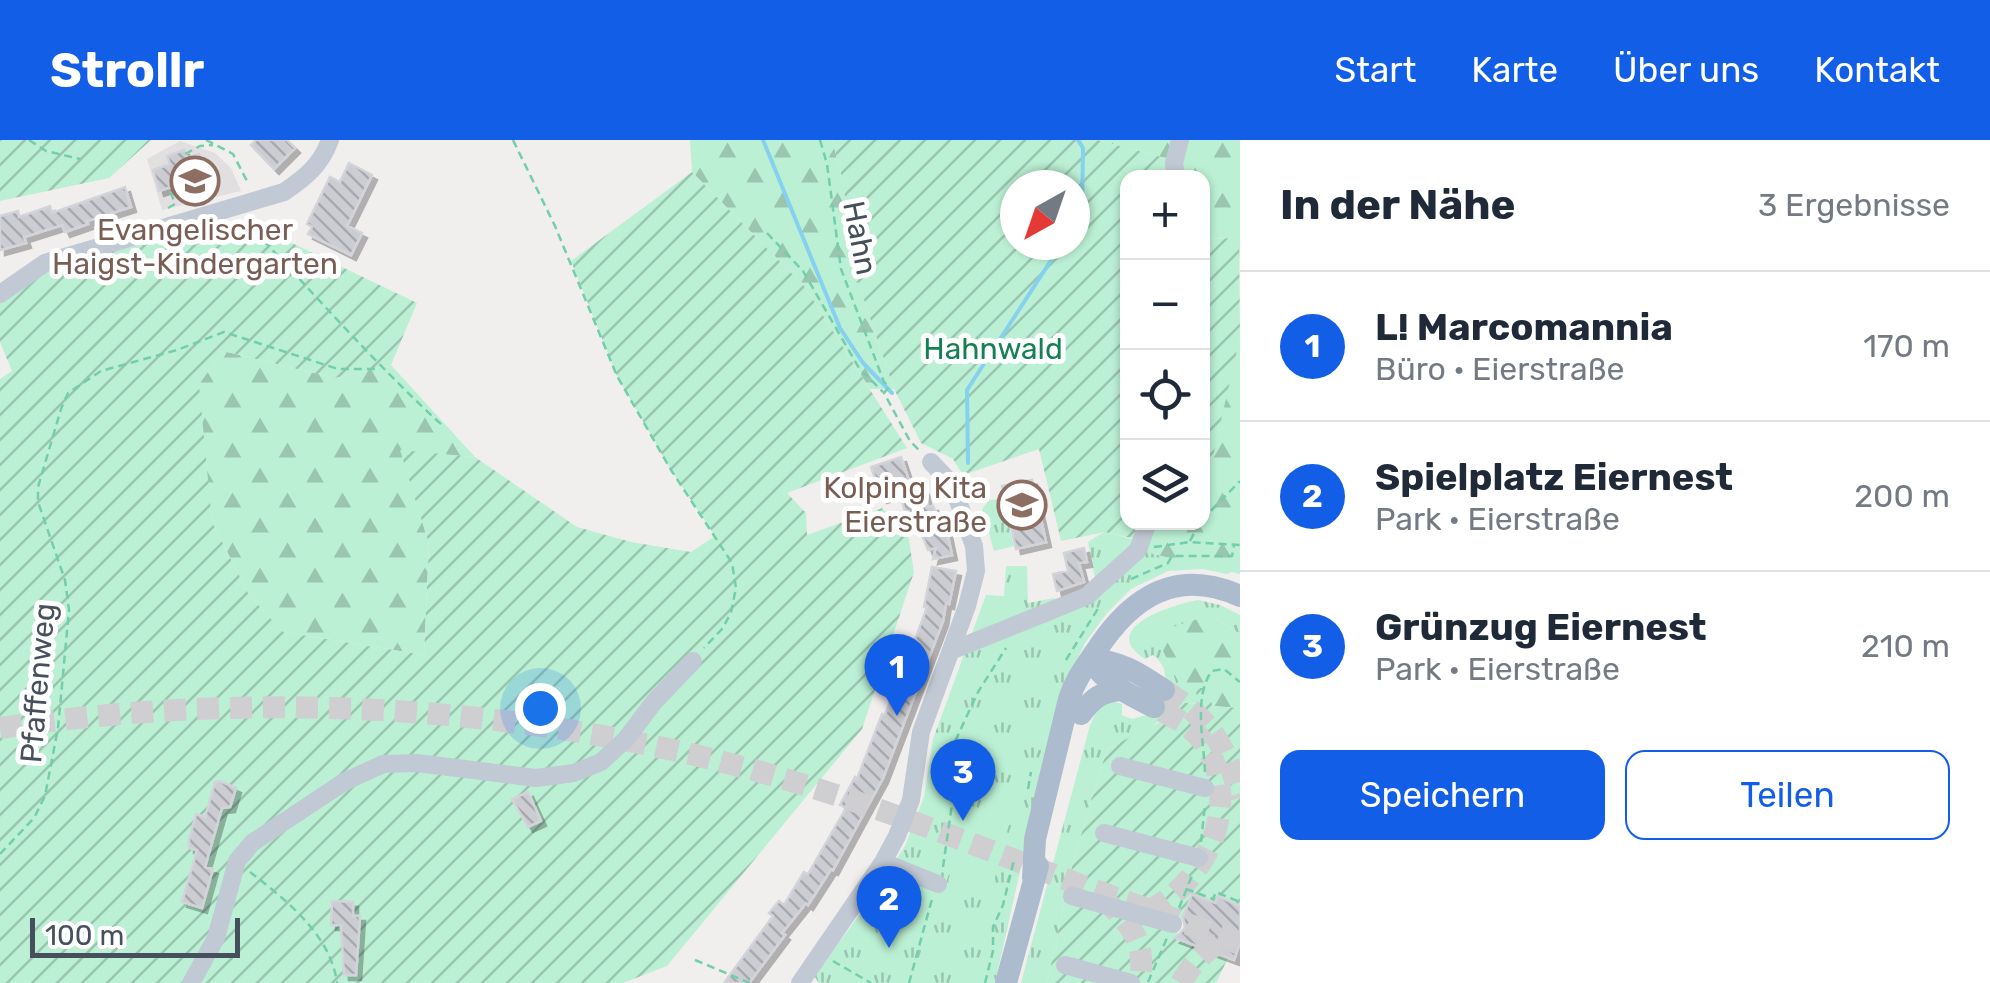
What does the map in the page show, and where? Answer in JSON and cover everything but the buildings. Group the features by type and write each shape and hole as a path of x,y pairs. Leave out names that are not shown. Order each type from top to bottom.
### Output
{"main road":[{"path":"1006,983 1032,878 1035,839 1075,681 1118,620 1146,597 1165,588 1202,586 1240,596"},
{"path":"1080,714 1105,692 1120,690 1159,698 1131,669 1119,648 1118,620"},
{"path":"1090,660 1114,662 1131,669"},
{"path":"1090,660 1120,690"},
{"path":"1032,878 1048,842 1090,660"}],"street":[{"path":"0,294 45,263 284,192 310,175 330,140"},
{"path":"1175,170 1180,140"},
{"path":"800,983 883,862 911,800 922,732 976,571 974,546 952,484 931,462"},
{"path":"951,651 1087,596 1138,550 1145,530"},
{"path":"191,983 216,938 237,861 252,843 344,782 383,764 417,763 536,778 574,773 602,762 693,661"},
{"path":"1120,766 1205,788"},
{"path":"1104,834 1199,858"},
{"path":"883,862 938,884"},
{"path":"1072,896 1172,924"},
{"path":"1066,965 1131,983"}],"path":[{"path":"29,140 46,151 80,159"},
{"path":"206,140 234,154 256,203"},
{"path":"513,140 555,226 617,376 732,564 735,600 728,620 714,638"},
{"name":"Hahn","path":"820,140 842,270 886,390"},
{"path":"186,154 215,144"},
{"path":"166,210 175,204 169,188"},
{"path":"236,208 380,368 442,426"},
{"path":"767,233 803,271 858,368 886,390 910,441 931,462"},
{"name":"Pfaffenweg","path":"0,854 34,818 45,796 58,728 68,610 65,580 38,502 38,487 68,393 101,371 224,332 338,369 380,368"},
{"path":"1210,513 1240,481"},
{"path":"1190,542 1197,530"},
{"path":"1138,550 1190,542 1240,545"},
{"path":"909,983 938,884 952,797 944,763 978,692 1005,653 1011,627"},
{"path":"1148,983 1199,858 1205,788 1202,692 1206,678 1212,671 1224,668 1240,682"},
{"path":"237,861 304,918 334,963 336,983"},
{"path":"1186,889 1213,899 1216,892 1240,902"},
{"path":"822,955 870,983"},
{"path":"694,960 750,983"}],"shaded area":[{"name":"Evangelischer Haigst-Kindergarten","path":"180,141 215,153 231,168 241,191 162,210 147,159"}],"green space":[{"path":"0,140 151,140 109,178 0,201"},
{"path":"690,140 832,140 843,181 854,270 894,389 870,389 805,287 692,172"},
{"name":"Hahnwald","path":"832,140 1097,140 1180,162 1181,170 1120,170 1120,530 1153,530 1149,542 1105,532 1061,541 1039,449 963,475 953,459 921,443 894,389 854,270 843,181"},
{"path":"1097,140 1240,140 1240,263 1238,238 1210,239 1210,170 1181,170 1180,162"},
{"path":"692,172 805,287 907,448 787,493 806,513 807,535 882,508 908,534 914,572 862,729 667,966 623,983 0,983 0,379 12,371 0,342 0,294 30,272 242,219 417,303 391,365 335,378 223,351 199,384 212,522 249,595 283,632 424,655 429,544 400,450 475,457 577,527 631,542 691,552 715,536 671,470 617,376 571,261"},
{"path":"1239,238 1240,337 1210,469 1210,260 1210,239"},
{"path":"1240,337 1240,574 1149,553 1153,530 1210,530 1210,458"},
{"path":"223,351 335,378 391,365 475,457 401,451 429,544 424,655 283,632 249,595 212,522 203,450 199,384"},
{"path":"1002,499 1014,546 994,551 982,509 989,500"},
{"path":"1104,532 1234,571 1168,571 1131,589 1085,643 1070,674 995,983 819,983 814,976 905,846 924,797 933,739 986,595 1004,596 1006,566 1027,566 1028,603 1054,598 1063,614 1098,594 1088,542"},
{"path":"1198,600 1240,615 1240,634 1211,615 1163,651 1180,683 1175,697 1153,725 1107,749 1073,862 1047,983 1021,983 1090,725 1099,707 1109,700 1122,704 1122,715 1132,719 1150,714 1165,683 1160,662 1153,655 1145,659 1132,648 1129,637 1144,619"},
{"path":"1211,615 1240,634 1240,708 1212,706 1209,688 1198,704 1175,702 1179,683 1163,651 1175,626"},
{"path":"1196,688 1210,688 1212,706 1240,708 1240,905 1218,897 1215,903 1192,894 1176,937 1228,958 1216,983 1047,983 1073,862 1107,749 1162,721 1175,702 1197,704"},
{"path":"967,805 1011,817 991,893 948,882"}],"waterway":[{"path":"763,140 840,328 863,363 892,393"},
{"path":"1078,140 1083,148 1083,170"},
{"path":"968,463 967,390 1051,260"}],"tunnel":[{"path":"1164,690 1194,712 1214,735 1229,763 1240,798"},
{"path":"0,728 83,717 251,707 419,713 585,733 717,760 814,788 1240,944"},
{"path":"1148,911 1186,883 1200,864 1218,820 1220,797 1218,774 1199,736 1154,707"},
{"path":"1102,897 1139,944 1140,983"},
{"path":"1181,983 1201,957 1229,940"}],"place":[{"name":"Evangelischer Haigst-Kindergarten","path":"195,181"},
{"name":"Kolping Kita Eierstraße","path":"1022,505"},
{"name":"L! Marcomannia","path":"897,716"},
{"name":"Grünzug Eiernest","path":"963,821"},
{"name":"Spielplatz Eiernest","path":"889,948"}]}
